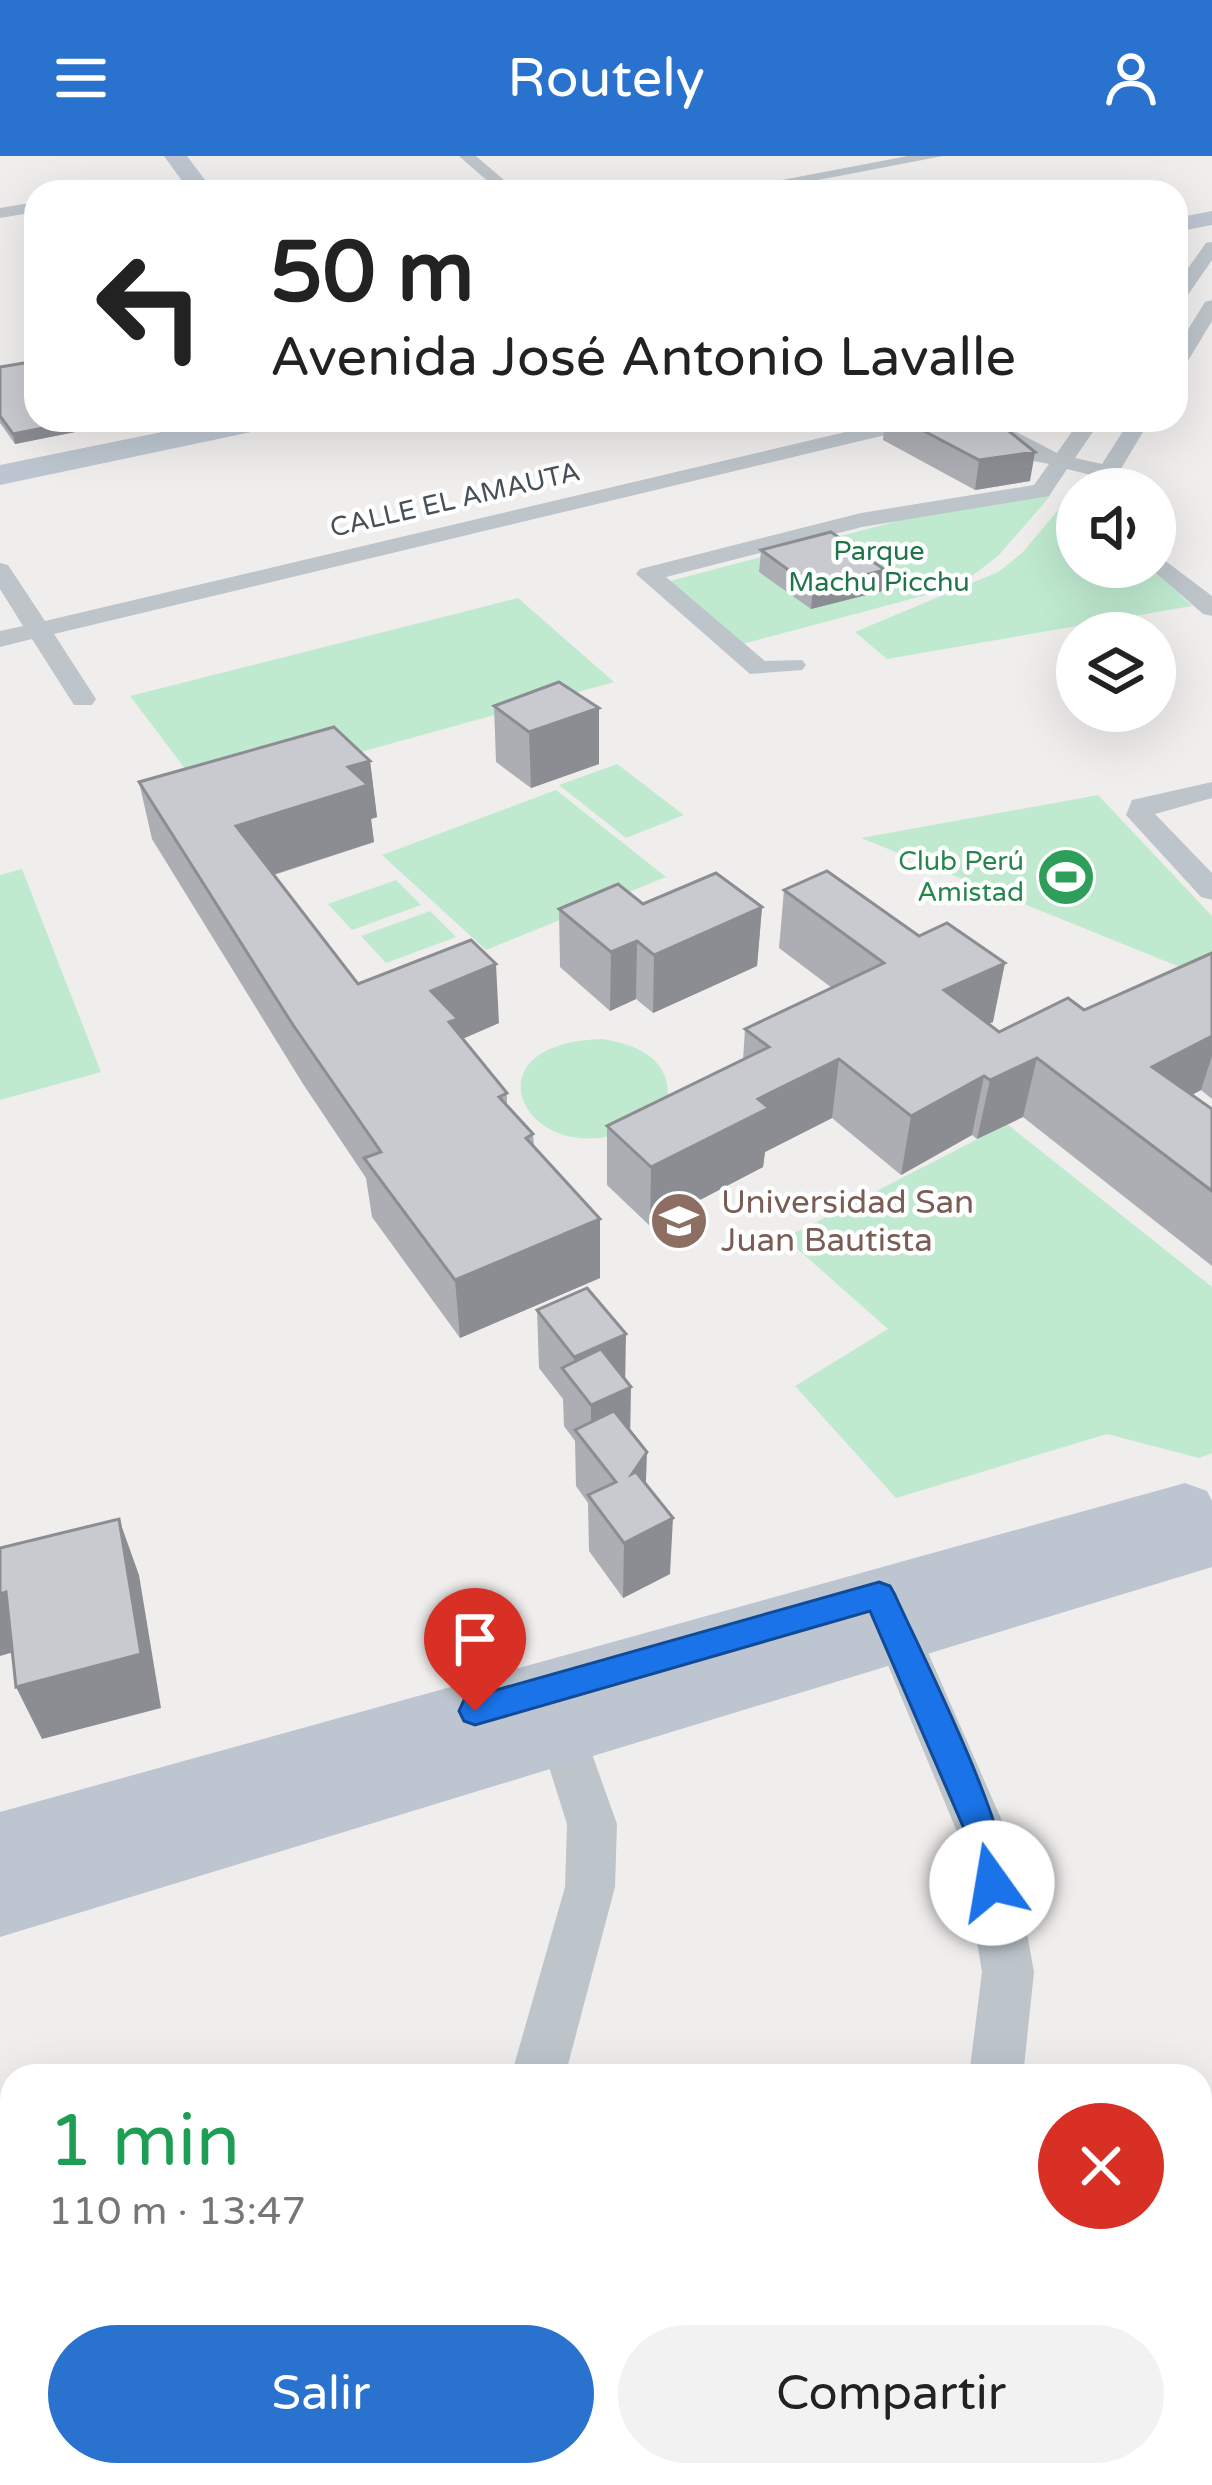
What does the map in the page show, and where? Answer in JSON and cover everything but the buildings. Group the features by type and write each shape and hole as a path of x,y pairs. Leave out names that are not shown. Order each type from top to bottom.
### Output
{"main road":[{"path":"154,156 180,180"},
{"path":"0,462 150,432"},
{"path":"0,475 208,432"},
{"path":"890,1616 1212,1501"},
{"path":"0,1901 555,1713 890,1616 1212,1541"},
{"path":"0,1846 555,1713"}],"street":[{"path":"467,156 496,180"},
{"path":"801,180 935,156"},
{"path":"1188,281 1212,247"},
{"path":"1188,356 1212,306"},
{"name":"CALLE EL AMAUTA","path":"0,639 872,432"},
{"path":"996,432 1018,447 1075,468"},
{"path":"793,664 759,669 648,574 861,520 1033,494 1047,487 1083,432"},
{"path":"1110,468 1132,432"},
{"path":"0,570 83,699"},
{"path":"1176,578 1212,609"},
{"path":"1212,790 1142,806 1140,815 1212,891"},
{"path":"890,1616 985,1838 1008,1972 997,2064"},
{"path":"541,2064 590,1887 592,1824 555,1713"}],"green space":[{"name":"Parque Machu Picchu","path":"1051,495 999,555 967,580 742,644 666,582 924,514"},
{"name":"Parque Machu Picchu","path":"1056,513 1056,588 1173,588 1192,606 1157,612 1056,612 1056,630 887,659 855,632 998,572 1022,553"},
{"path":"518,598 614,682 205,795 130,696"},
{"path":"617,764 684,815 626,838 559,785"},
{"path":"556,790 666,877 486,950 382,855"},
{"name":"Club Perú Amistad","path":"1098,795 1212,916 1212,980 861,838"},
{"path":"22,869 101,1072 0,1100 0,875"},
{"path":"396,880 421,905 352,930 328,904"},
{"path":"430,911 456,937 386,963 361,936"},
{"path":"603,1039 628,1045 657,1063 668,1098 614,1135 581,1138 554,1131 533,1116 522,1098 522,1077 534,1059 561,1045"},
{"path":"1007,1124 1212,1287 1212,1453 1199,1458 1107,1434 896,1498 795,1386 888,1329 785,1238"}],"place":[{"name":"Club Perú Amistad","path":"1066,877"},
{"name":"Universidad San Juan Bautista","path":"679,1221"}],"route":[{"path":"475,1711 879,1595 985,1838 992,1883"}]}
